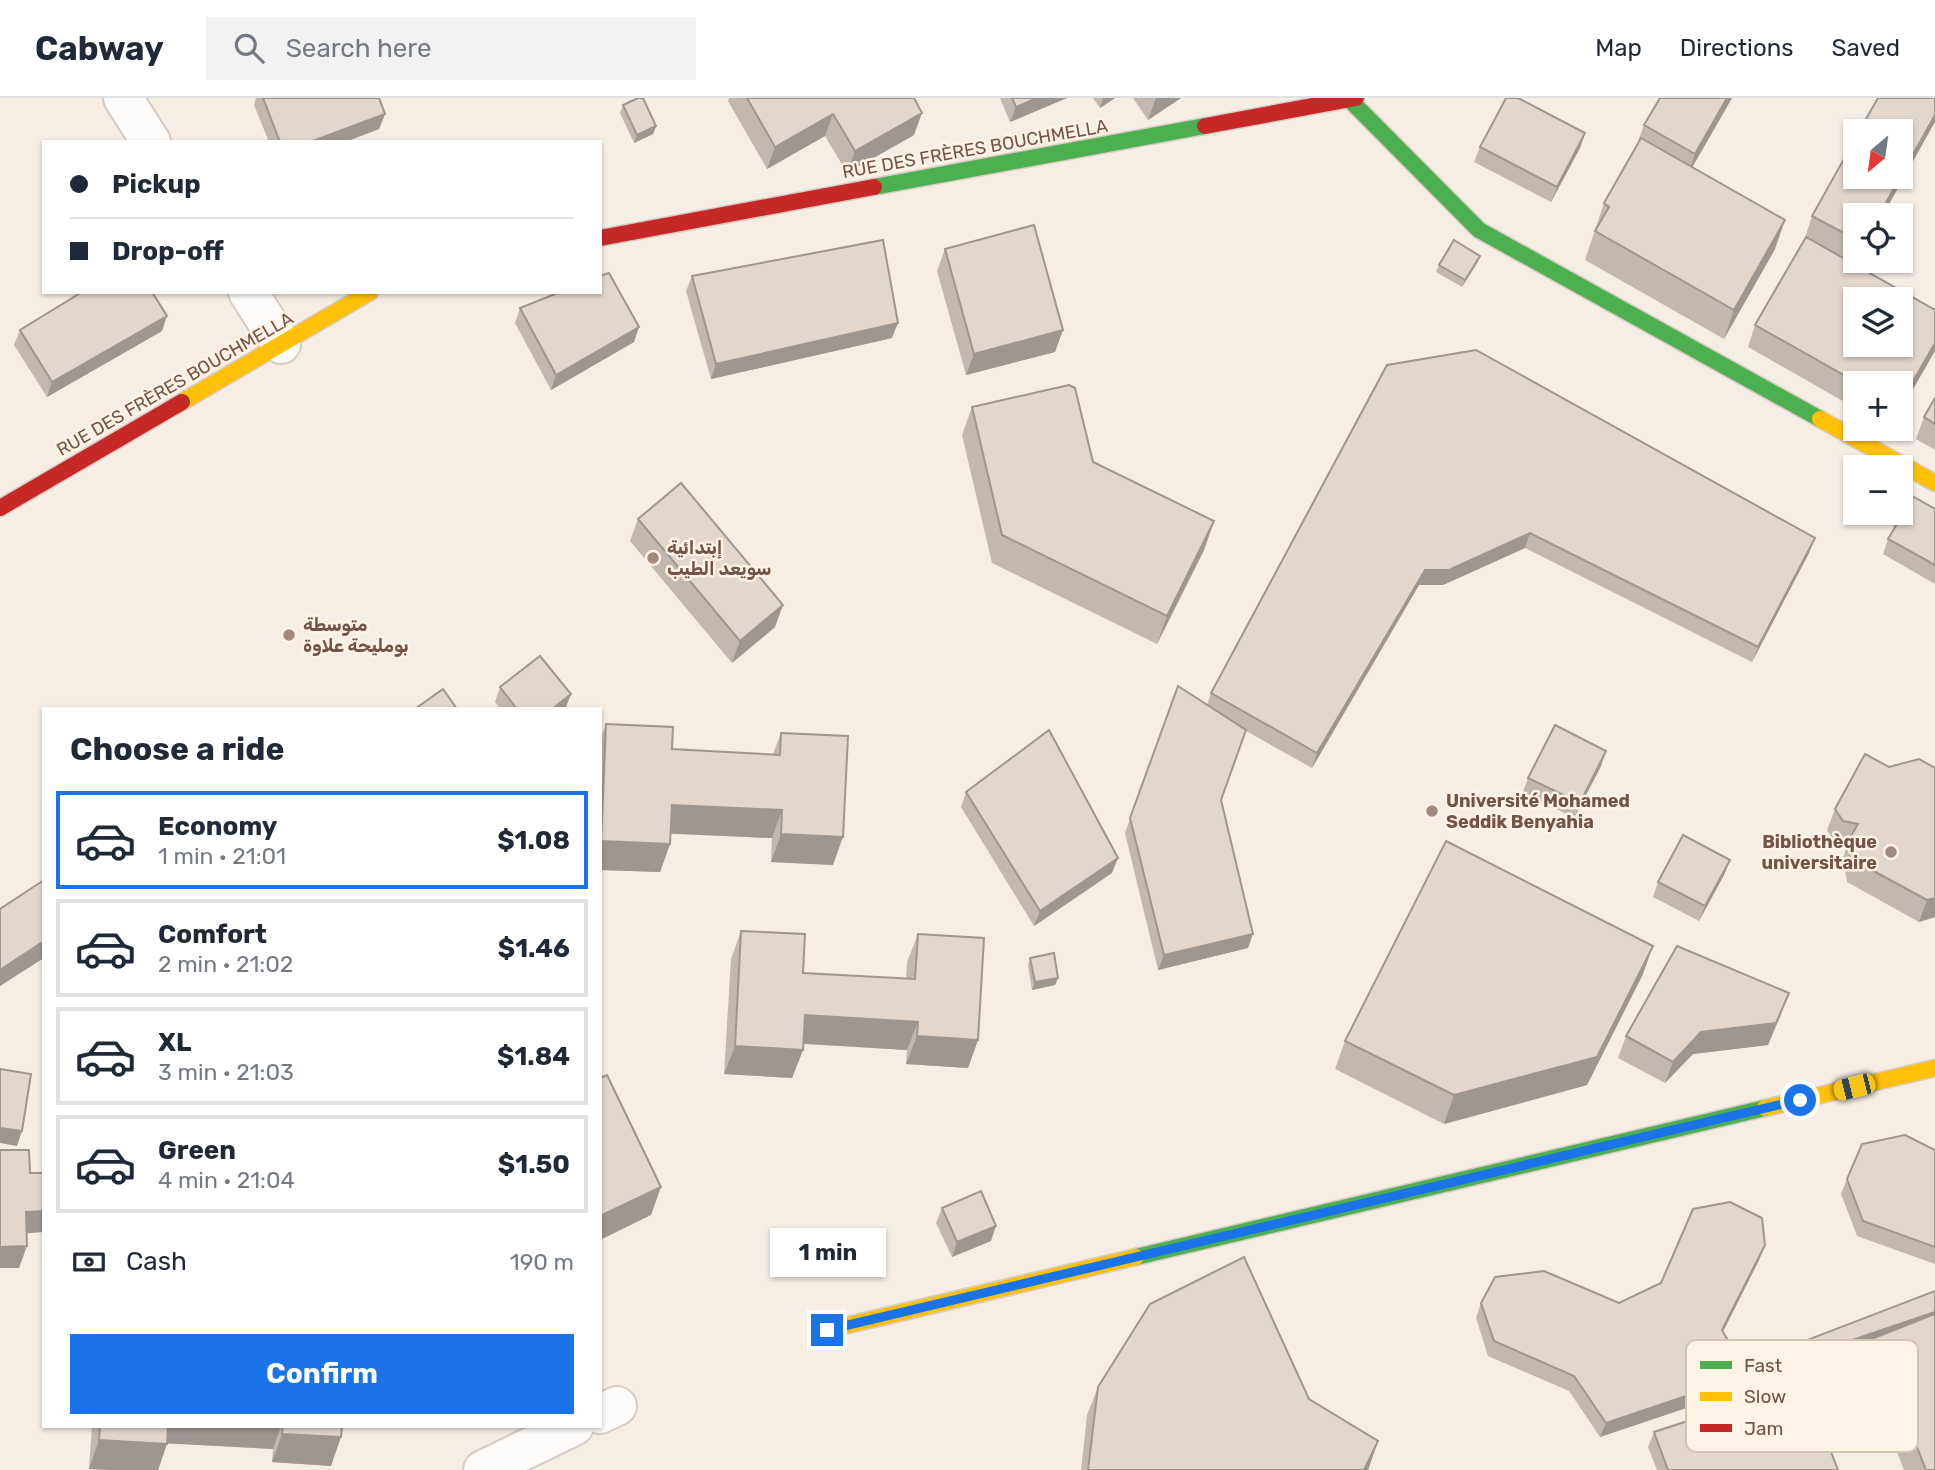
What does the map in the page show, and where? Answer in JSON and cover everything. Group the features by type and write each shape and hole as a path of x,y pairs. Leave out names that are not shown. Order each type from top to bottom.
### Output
{"street":[{"path":"123,98 150,140"},
{"path":"1353,99 1479,230 1935,483"},
{"name":"RUE DES FRÈRES BOUCHMELLA","path":"602,238 1353,99"},
{"path":"249,294 281,344"},
{"name":"RUE DES FRÈRES BOUCHMELLA","path":"0,508 367,294"},
{"path":"827,1330 1935,1068"},
{"path":"483,1470 570,1428"}],"building":[{"path":"263,98 379,98 385,114 315,140 279,140"},
{"path":"643,98 656,126 637,135 623,105"},
{"path":"747,98 914,98 922,113 855,151 833,114 775,147"},
{"path":"1012,98 1037,98 1016,107"},
{"path":"1506,98 1518,98 1585,133 1557,187 1480,147"},
{"path":"1660,98 1727,98 1695,154 1644,125"},
{"path":"1878,98 1935,98 1935,115 1913,154 1913,119 1866,119"},
{"path":"1641,138 1785,220 1734,310 1595,231 1609,207 1604,203"},
{"path":"1843,160 1843,189 1894,189 1886,203 1843,203 1843,233 1812,216"},
{"path":"1034,225 1063,330 974,354 945,249"},
{"path":"1806,237 1843,258 1843,273 1870,273 1894,287 1843,287 1843,357 1913,357 1913,298 1935,310 1935,343 1913,381 1913,371 1843,371 1843,375 1755,325"},
{"path":"883,240 898,323 716,364 692,276"},
{"path":"1454,240 1480,256 1465,280 1439,265"},
{"path":"609,273 639,327 556,375 520,308 555,294 602,294 602,275"},
{"path":"79,294 153,294 167,316 52,382 20,330"},
{"path":"1476,350 1815,538 1758,647 1530,533 1449,570 1425,570 1317,753 1211,693 1387,365"},
{"path":"1069,385 1075,388 1093,462 1214,521 1167,616 1002,535 972,407"},
{"path":"1935,398 1935,424 1924,417"},
{"path":"681,483 783,605 740,641 638,519"},
{"path":"1913,496 1935,509 1935,565 1888,539 1896,525 1913,525"},
{"path":"540,656 571,694 555,707 515,707 500,687"},
{"path":"1178,686 1246,730 1221,800 1253,934 1164,955 1130,818"},
{"path":"443,689 456,707 418,707"},
{"path":"606,724 673,727 672,749 780,755 781,733 848,736 843,837 781,834 782,810 672,805 670,844 602,841"},
{"path":"1555,725 1606,751 1580,803 1528,778"},
{"path":"1049,730 1118,858 1040,911 966,792"},
{"name":"Bibliothèque universitaire","path":"1865,754 1889,767 1919,759 1935,768 1935,898 1927,900 1855,861 1851,836 1858,824 1843,821 1835,809"},
{"path":"1683,835 1730,860 1705,906 1658,882"},
{"path":"1446,841 1653,946 1597,1057 1454,1095 1345,1041"},
{"path":"42,881 42,942 0,970 0,909"},
{"path":"741,931 805,934 803,973 915,979 918,934 984,938 978,1040 917,1036 918,1022 805,1015 803,1050 735,1046"},
{"path":"1677,946 1789,993 1776,1023 1701,1032 1673,1062 1626,1036"},
{"path":"1054,953 1058,978 1035,982 1030,958"},
{"path":"0,1069 31,1074 22,1131 0,1128"},
{"path":"607,1075 661,1187 602,1215 602,1077"},
{"path":"1905,1135 1935,1150 1935,1247 1863,1221 1847,1179 1862,1144"},
{"path":"0,1150 29,1150 30,1173 42,1173 42,1211 26,1212 27,1246 0,1247"},
{"path":"981,1191 996,1226 957,1242 942,1208"},
{"path":"1730,1202 1762,1218 1765,1245 1722,1330 1728,1340 1686,1340 1686,1396 1606,1423 1574,1376 1494,1341 1481,1303 1495,1277 1544,1271 1619,1303 1661,1283 1693,1209"},
{"path":"1244,1257 1309,1399 1378,1441 1364,1470 1088,1470 1098,1387 1150,1304"},
{"path":"1935,1291 1935,1312 1852,1340 1807,1340"},
{"path":"1935,1314 1935,1470 1926,1470 1918,1450 1918,1340 1874,1338"},
{"path":"1686,1422 1686,1452 1831,1452 1838,1470 1668,1470 1654,1432"},
{"path":"100,1428 168,1428 167,1444 99,1440"},
{"path":"283,1428 342,1428 341,1437 282,1434"}],"traffic: fast":[{"path":"1349,99 1479,230 1820,419"},
{"path":"874,187 1205,126"},
{"path":"1136,1257 1765,1108"}],"traffic: slow":[{"path":"182,402 367,294"},
{"path":"1820,419 1935,483"},
{"path":"1765,1108 1935,1068"},
{"path":"827,1330 1136,1257"}],"traffic: jam":[{"path":"1205,126 1356,98"},
{"path":"602,238 874,187"},
{"path":"0,508 182,402"}],"place":[{"name":"إبتدائية سويعد الطيب","path":"653,558"},
{"name":"متوسطة بومليحة علاوة","path":"289,635"},
{"name":"Université Mohamed Seddik Benyahia","path":"1432,811"},
{"name":"Bibliothèque universitaire","path":"1891,852"}],"route":[{"path":"827,1330 1800,1100"}]}
